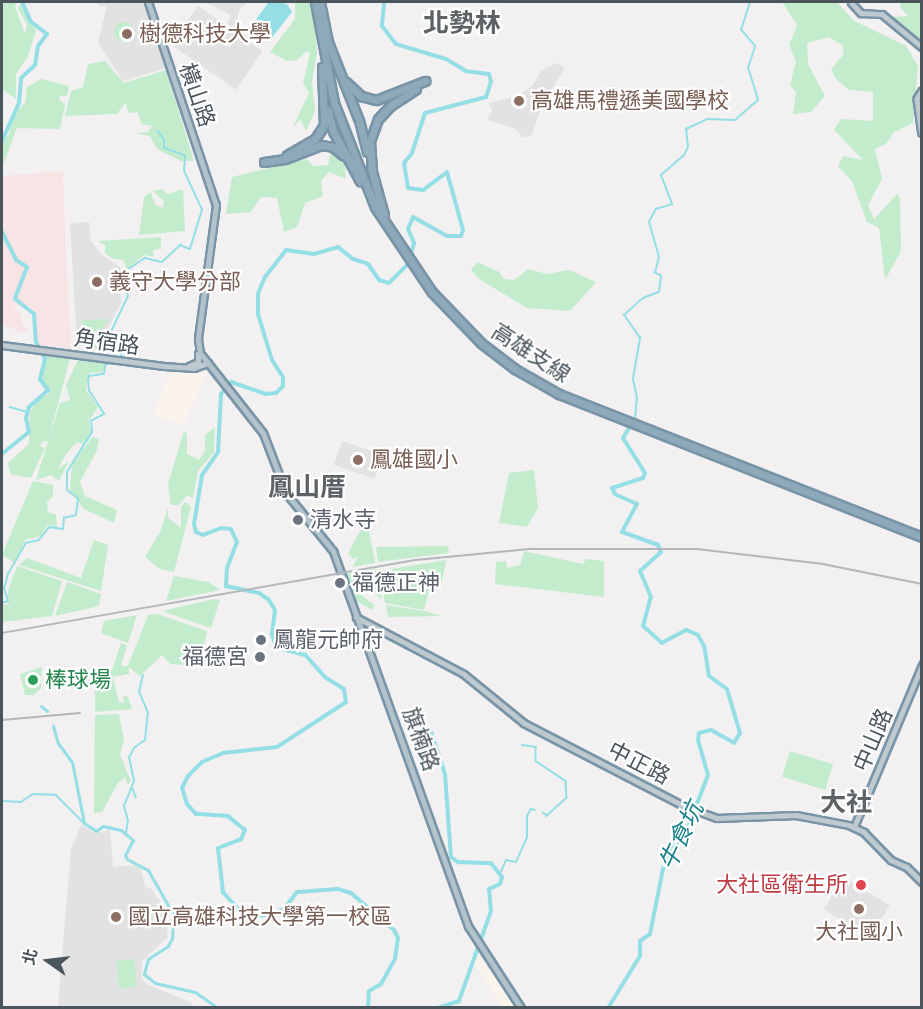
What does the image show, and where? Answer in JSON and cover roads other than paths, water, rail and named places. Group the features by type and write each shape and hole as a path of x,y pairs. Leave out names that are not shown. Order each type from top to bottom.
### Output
{"highway":[{"name":"高雄支線","path":"318,2 316,10 340,116"},
{"name":"高雄支線","path":"318,2 328,64 340,116 390,232 465,324 526,372 603,410 921,535"},
{"path":"318,2 328,42 358,119 384,215"},
{"path":"287,155 321,131 325,116 316,10"},
{"path":"339,72 357,93 376,100 425,81"},
{"path":"323,78 334,132 347,159 390,232"},
{"path":"372,170 370,141 374,125 386,110 416,89"},
{"name":"高雄支線","path":"347,136 400,245"},
{"path":"264,162 285,159 321,145 336,149 347,159"}],"main road":[{"name":"橫山路","path":"147,2 213,202 211,242"},
{"path":"851,2 861,14 882,14 921,46"},
{"path":"921,91 917,99 921,133"},
{"path":"191,367 198,362 196,341 211,242"},
{"path":"211,242 198,339 206,363 223,381"},
{"name":"角宿路","path":"2,344 191,367 206,363"},
{"path":"198,354 223,381"},
{"path":"191,367 212,371"},
{"name":"旗楠路","path":"223,381 270,443 286,493 331,550 357,616 465,924 520,1008"},
{"name":"中正路","path":"357,616 464,674 524,723 692,810 717,819 796,815 854,827 921,882"},
{"name":"中山路","path":"854,827 921,665"}],"water":[{"path":"268,3 287,4 292,12 270,40 252,25"}],"waterway":[{"path":"2,141 19,103 21,78 35,65 38,46 47,34 31,22 22,2"},
{"path":"368,1008 369,991 381,984 395,959 398,938 394,930 351,893 338,889 297,892 285,908 272,915 245,916 223,892 218,848 241,839 245,830 228,816 196,814 187,804 182,788 188,776 202,762 223,753 277,747 346,702 344,689 325,677 305,655 276,647 272,634 275,610 269,600 259,593 226,586 227,568 237,542 231,529 221,528 203,535 196,532 194,524 202,475 218,452 221,394 231,382 265,394 276,393 283,386 283,377 272,360 258,314 258,294 265,277 286,250 314,254 338,247 353,259 368,264 379,280 389,283 408,264 414,243 408,229 413,217 447,236 461,236 463,230 447,172 423,190 408,188 404,163 412,153 425,113 486,97 491,82 489,74 466,71 446,59 396,44 382,26 384,2"},
{"name":"牛食坑","path":"635,419 637,398 633,379 640,338 624,315 643,298 659,292 661,276 655,273 659,257 649,222 656,209 672,204 661,175 684,155 688,147 686,129 707,119 735,120 758,100 748,68 755,46 741,30 750,2"},
{"path":"119,359 122,354 108,338 128,296 123,280 127,270 145,258 162,262 180,245 190,249 202,210 184,171 185,156 164,148 164,140 158,132"},
{"path":"2,232 16,260 27,267 15,299 34,314 36,342 45,359 40,379 48,390 29,407 26,418 29,432 2,454"},
{"path":"2,603 8,601 4,589 8,574 26,543 39,540 49,527 63,529 64,518 76,515 78,499 67,490 67,472 92,432 91,421 104,414 89,391 89,376 104,374 105,365 115,362"},
{"path":"10,407 28,412"},
{"name":"牛食坑","path":"608,1008 640,956 640,941 650,934 663,869 671,849 685,835 708,775 698,741 699,733 711,730 734,743 740,733 727,689 709,676 704,646 698,635 686,630 662,643 643,626 651,597 640,571 661,552 658,545 622,532 637,504 615,494 612,488 643,478 645,473 623,438 629,428"},
{"path":"126,833 128,821 124,806 134,781 129,758 134,748 145,740 148,713 139,692 143,675"},
{"path":"41,706 47,711"},
{"path":"53,726 58,743 72,762 84,823 96,831 103,826 121,830 133,840 125,855 127,859 148,870 173,914 172,938 168,946 148,959 144,974 155,983 195,992 218,1008"},
{"path":"430,729 445,774 451,857 458,862 491,863 502,877 500,884 489,889 491,911 459,1001 437,1008"},
{"path":"522,745 536,747 536,761 566,781 567,798 547,816 543,813"},
{"path":"133,789 136,797"},
{"path":"2,801 21,802 33,794 56,795 84,823"},
{"path":"501,872 506,860 516,862 527,837 527,816 531,809 535,810"}],"railway":[{"path":"2,633 416,560 531,549 697,549 823,564 922,584"},
{"path":"2,720 80,713"}],"place":[{"name":"樹德科技大學","path":"127,34"},
{"name":"高雄馬禮遜美國學校","path":"519,101"},
{"name":"義守大學分部","path":"97,282"},
{"name":"鳳雄國小","path":"358,460"},
{"name":"清水寺","path":"298,520"},
{"name":"福德正神","path":"340,583"},
{"name":"鳳龍元帥府","path":"261,640"},
{"name":"福德宮","path":"260,657"},
{"name":"棒球場","path":"33,680"},
{"name":"大社區衛生所","path":"861,885"},
{"name":"大社國小","path":"859,909"},
{"name":"國立高雄科技大學第一校區","path":"116,917"}],"district":[{"name":"北勢林","path":"462,24"},
{"name":"鳳山厝","path":"307,488"},
{"name":"大社","path":"846,803"}]}
